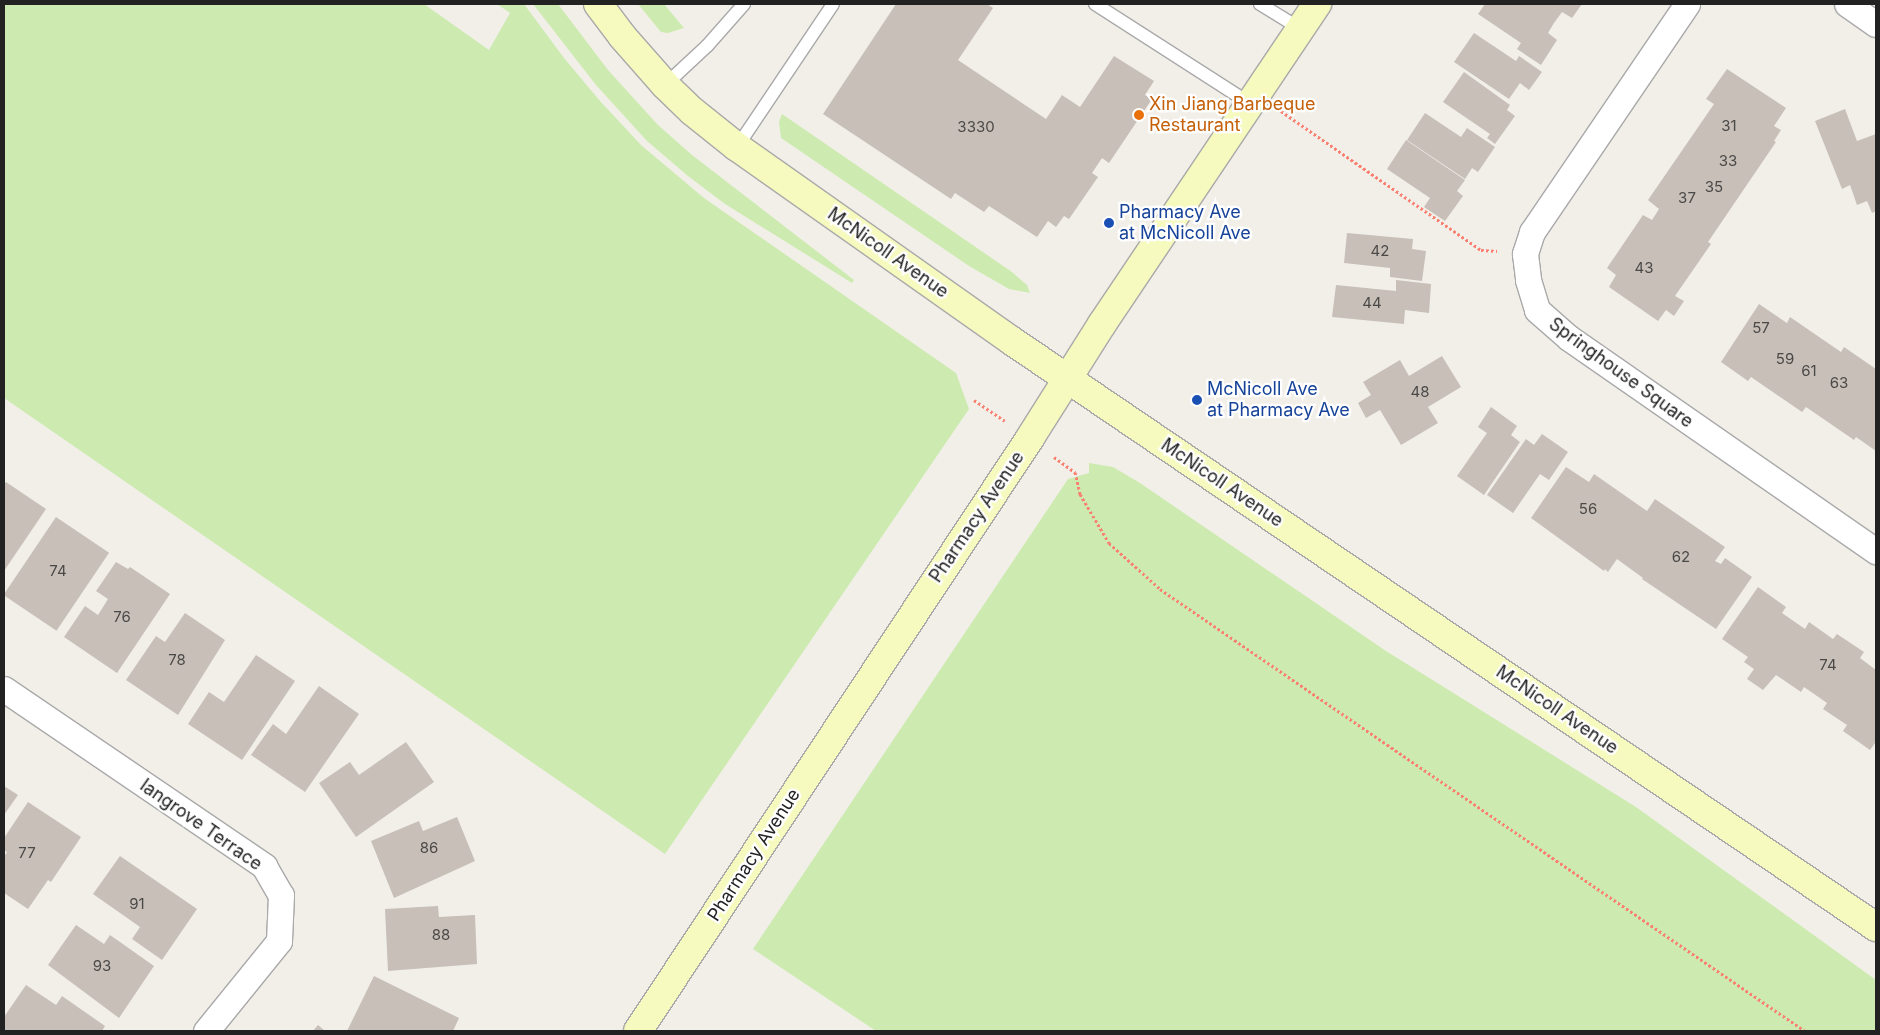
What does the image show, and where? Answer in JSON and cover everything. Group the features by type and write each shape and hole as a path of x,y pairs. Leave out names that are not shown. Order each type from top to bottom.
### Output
{"main road":[{"name":"McNicoll Avenue","path":"598,4 622,36 665,85 692,111 737,147 1067,377 1876,927"},
{"name":"Pharmacy Avenue","path":"638,1031 1030,438 1067,377 1317,4"}],"street":[{"name":"Springhouse Square","path":"1687,4 1532,232 1525,254 1528,280 1537,310 1550,323 1876,552"},
{"path":"1847,4 1876,24"},
{"name":"Iangrove Terrace","path":"4,689 264,866 281,895 279,941 206,1031"}],"lane":[{"path":"665,85 707,46 744,4"},
{"path":"737,147 833,4"},
{"path":"1095,4 1249,103"},
{"path":"1260,4 1300,29"}],"path":[{"path":"1302,125 1481,250 1525,254"},
{"path":"1075,472 1080,494 1109,543 1160,589 1805,1031"}],"green space":[{"path":"4,4 424,4 489,50 510,13 497,4 524,4 564,58 600,101 641,145 704,198 956,373 969,409 665,854 4,398"},
{"path":"533,4 558,4 608,70 658,125 692,155 854,280 852,283 725,204 647,141 596,85"},
{"path":"638,4 664,4 684,28 668,33 661,32"},
{"path":"782,114 1012,272 1027,285 1030,293 1009,289 969,266 781,138 779,122"},
{"path":"1089,463 1113,467 1140,483 1386,651 1636,807 1876,980 1876,1031 876,1031 753,949 1068,479 1089,473"}],"building":[{"path":"896,4 987,4 993,8 958,60 1046,119 1062,95 1080,107 1114,56 1154,81 1145,95 1152,99 1109,163 1102,158 1092,173 1098,177 1069,219 1064,216 1056,227 1048,221 1037,237 989,206 984,212 955,193 951,199 823,114"},
{"path":"1485,4 1582,4 1572,18 1562,12 1554,23 1548,33 1557,40 1541,65 1517,49 1521,43 1478,14"},
{"path":"1474,33 1516,61 1519,56 1542,72 1529,90 1520,83 1509,99 1454,62"},
{"path":"1727,69 1786,108 1774,126 1781,130 1774,141 1776,142 1708,242 1711,244 1675,296 1684,301 1674,316 1666,310 1658,321 1609,287 1616,275 1607,268 1643,215 1652,220 1659,209 1648,200 1714,104 1706,99"},
{"path":"1464,72 1510,105 1507,110 1515,116 1495,144 1487,138 1490,134 1443,102"},
{"path":"1845,109 1857,141 1876,134 1876,211 1872,213 1867,201 1857,205 1850,185 1842,189 1815,121"},
{"path":"1425,113 1461,137 1467,128 1495,147 1478,172 1472,168 1465,179 1407,140"},
{"path":"1406,140 1465,180 1457,191 1463,196 1445,221 1424,207 1430,198 1387,169"},
{"path":"1347,233 1413,239 1412,249 1426,251 1422,281 1390,277 1390,268 1344,263"},
{"path":"1396,280 1431,284 1429,313 1405,310 1404,324 1332,317 1336,285 1396,291"},
{"path":"1759,304 1787,323 1790,317 1841,352 1844,347 1876,369 1876,451 1856,437 1854,440 1806,407 1802,412 1751,377 1748,381 1721,362"},
{"path":"1442,356 1461,387 1428,407 1438,423 1401,445 1380,410 1366,418 1358,403 1371,395 1363,382 1400,360 1409,376"},
{"path":"1491,407 1517,426 1511,435 1520,442 1484,495 1457,476 1487,433 1478,427"},
{"path":"1542,434 1568,452 1549,480 1540,474 1513,513 1487,495 1526,439 1534,445"},
{"path":"1566,467 1589,482 1594,474 1647,511 1655,499 1725,547 1715,561 1721,564 1725,558 1752,577 1716,629 1642,579 1617,559 1608,572 1605,569 1604,571 1531,518"},
{"path":"6,482 46,509 4,571 4,484"},
{"path":"56,517 109,553 56,631 4,595"},
{"path":"116,562 128,569 130,567 170,594 117,673 64,637 85,606 98,615 108,599 96,591"},
{"path":"1758,587 1786,607 1782,613 1805,629 1809,622 1833,639 1837,634 1864,652 1860,658 1876,670 1876,744 1870,750 1843,731 1847,725 1823,709 1827,703 1804,687 1801,692 1776,675 1763,690 1747,679 1754,669 1744,662 1748,657 1722,639"},
{"path":"185,613 225,640 178,715 126,680 156,636 165,642"},
{"path":"256,655 295,681 242,760 188,724 209,692 224,702"},
{"path":"319,686 359,714 305,792 251,755 273,724 286,734"},
{"path":"406,742 434,782 356,837 319,783 350,762 359,775"},
{"path":"4,786 18,795 4,815"},
{"path":"28,802 81,837 51,882 48,880 28,909 4,893 4,857 7,852 4,850 4,838"},
{"path":"457,817 475,861 394,898 371,841 419,821 423,831"},
{"path":"120,856 197,909 162,960 132,939 140,927 93,894"},
{"path":"438,906 439,917 475,915 477,964 388,971 385,909"},
{"path":"76,925 104,944 110,935 154,966 119,1018 48,965"},
{"path":"374,976 459,1018 453,1031 347,1031"},
{"path":"26,985 56,1005 62,996 105,1026 102,1031 8,1031 4,1029 4,1017"},
{"path":"318,1025 325,1031 313,1031"}],"place":[{"name":"Xin Jiang Barbeque Restaurant","path":"1139,115"},
{"name":"Pharmacy Ave at McNicoll Ave","path":"1109,223"},
{"name":"McNicoll Ave at Pharmacy Ave","path":"1197,400"}]}
